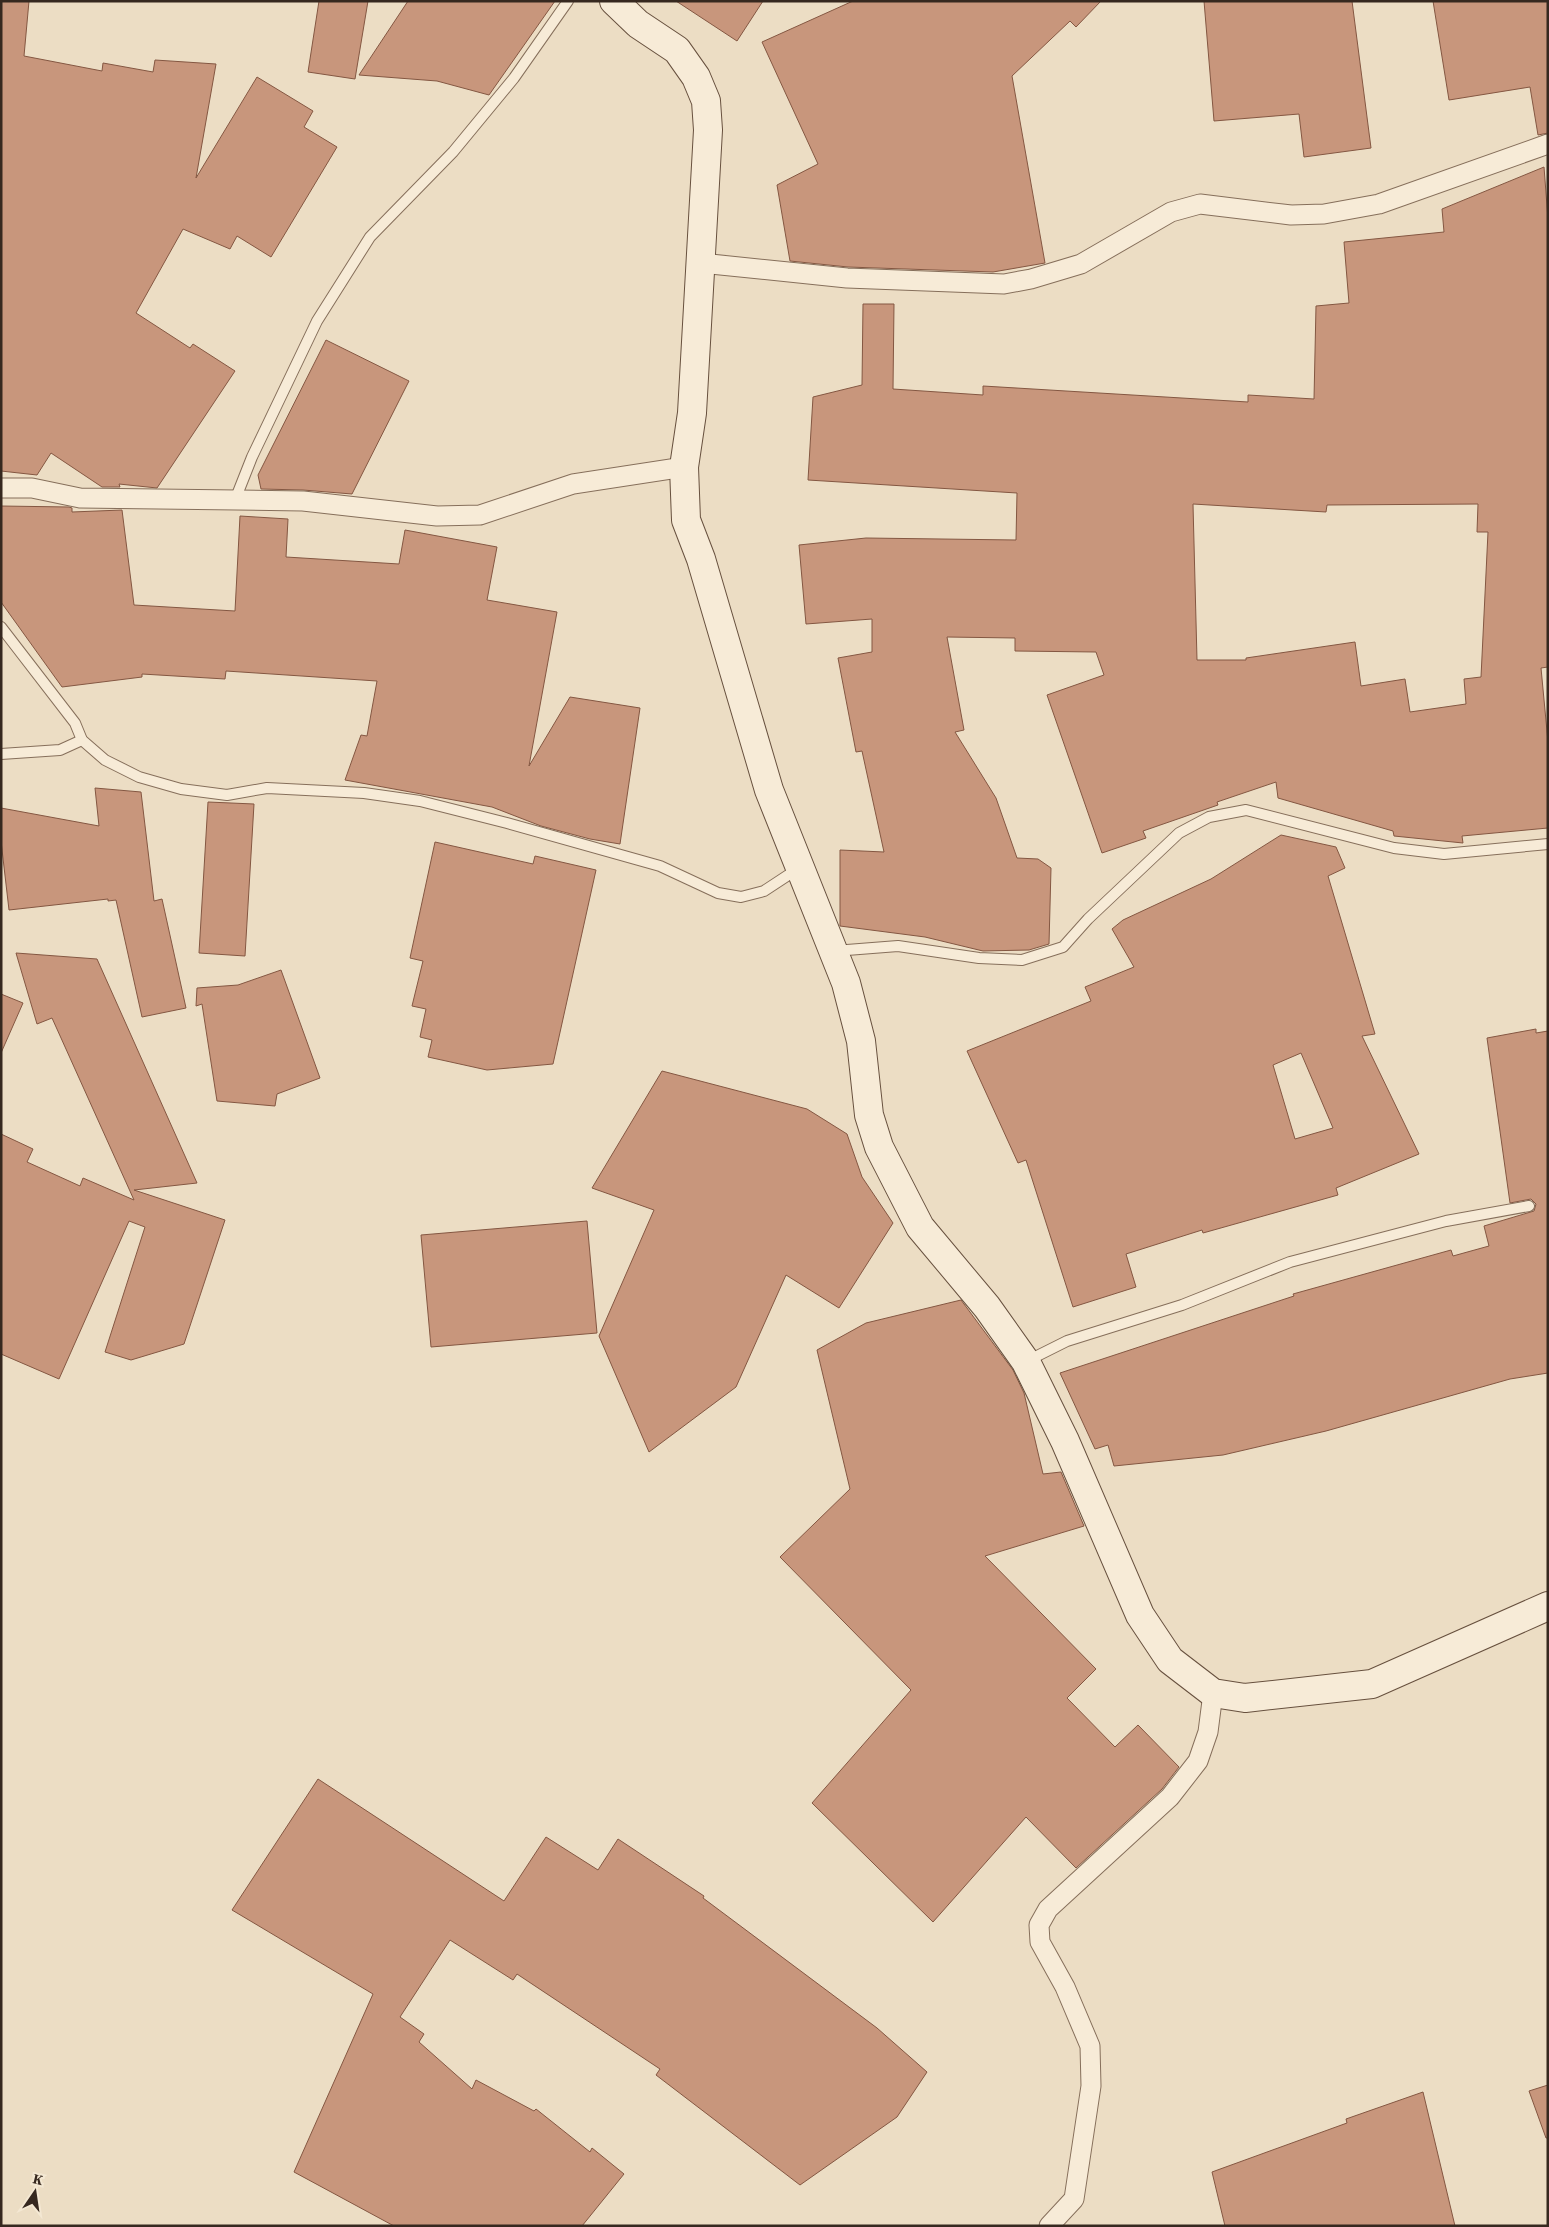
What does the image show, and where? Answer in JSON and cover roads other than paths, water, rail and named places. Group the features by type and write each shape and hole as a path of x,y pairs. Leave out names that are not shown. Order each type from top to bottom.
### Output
{"street":[{"path":"614,1 638,24 677,50 696,77 706,101 708,130 692,414 684,466 686,520 701,559 769,790 846,983 861,1041 869,1115 879,1147 920,1228 987,1308 1026,1362 1065,1441 1140,1615 1170,1660 1213,1693 1245,1698 1372,1684 1548,1606"},
{"path":"700,263 848,278 1004,284 1031,280 1081,264 1171,212 1200,204 1292,215 1324,214 1379,204 1548,144"},
{"path":"1,488 32,488 80,498 303,501 437,516 480,516 574,484 684,466"},
{"path":"1049,2226 1074,2199 1091,2086 1090,2046 1065,1987 1040,1942 1040,1925 1048,1909 1170,1798 1198,1761 1208,1732 1213,1693"}],"lane":[{"path":"235,500 252,457 317,321 370,237 453,152 514,78 568,1"},
{"path":"1,627 75,724 82,740 105,760 139,777 181,789 227,795 266,788 364,793 420,801 507,823 660,866 718,893 741,897 764,891 800,867"},
{"path":"1,754 60,750 82,740"},
{"path":"833,951 898,946 980,958 1022,960 1063,947 1088,919 1179,833 1209,817 1246,810 1385,846 1444,854 1548,844"},
{"path":"1026,1362 1067,1341 1182,1305 1290,1262 1446,1221 1530,1206"}]}
